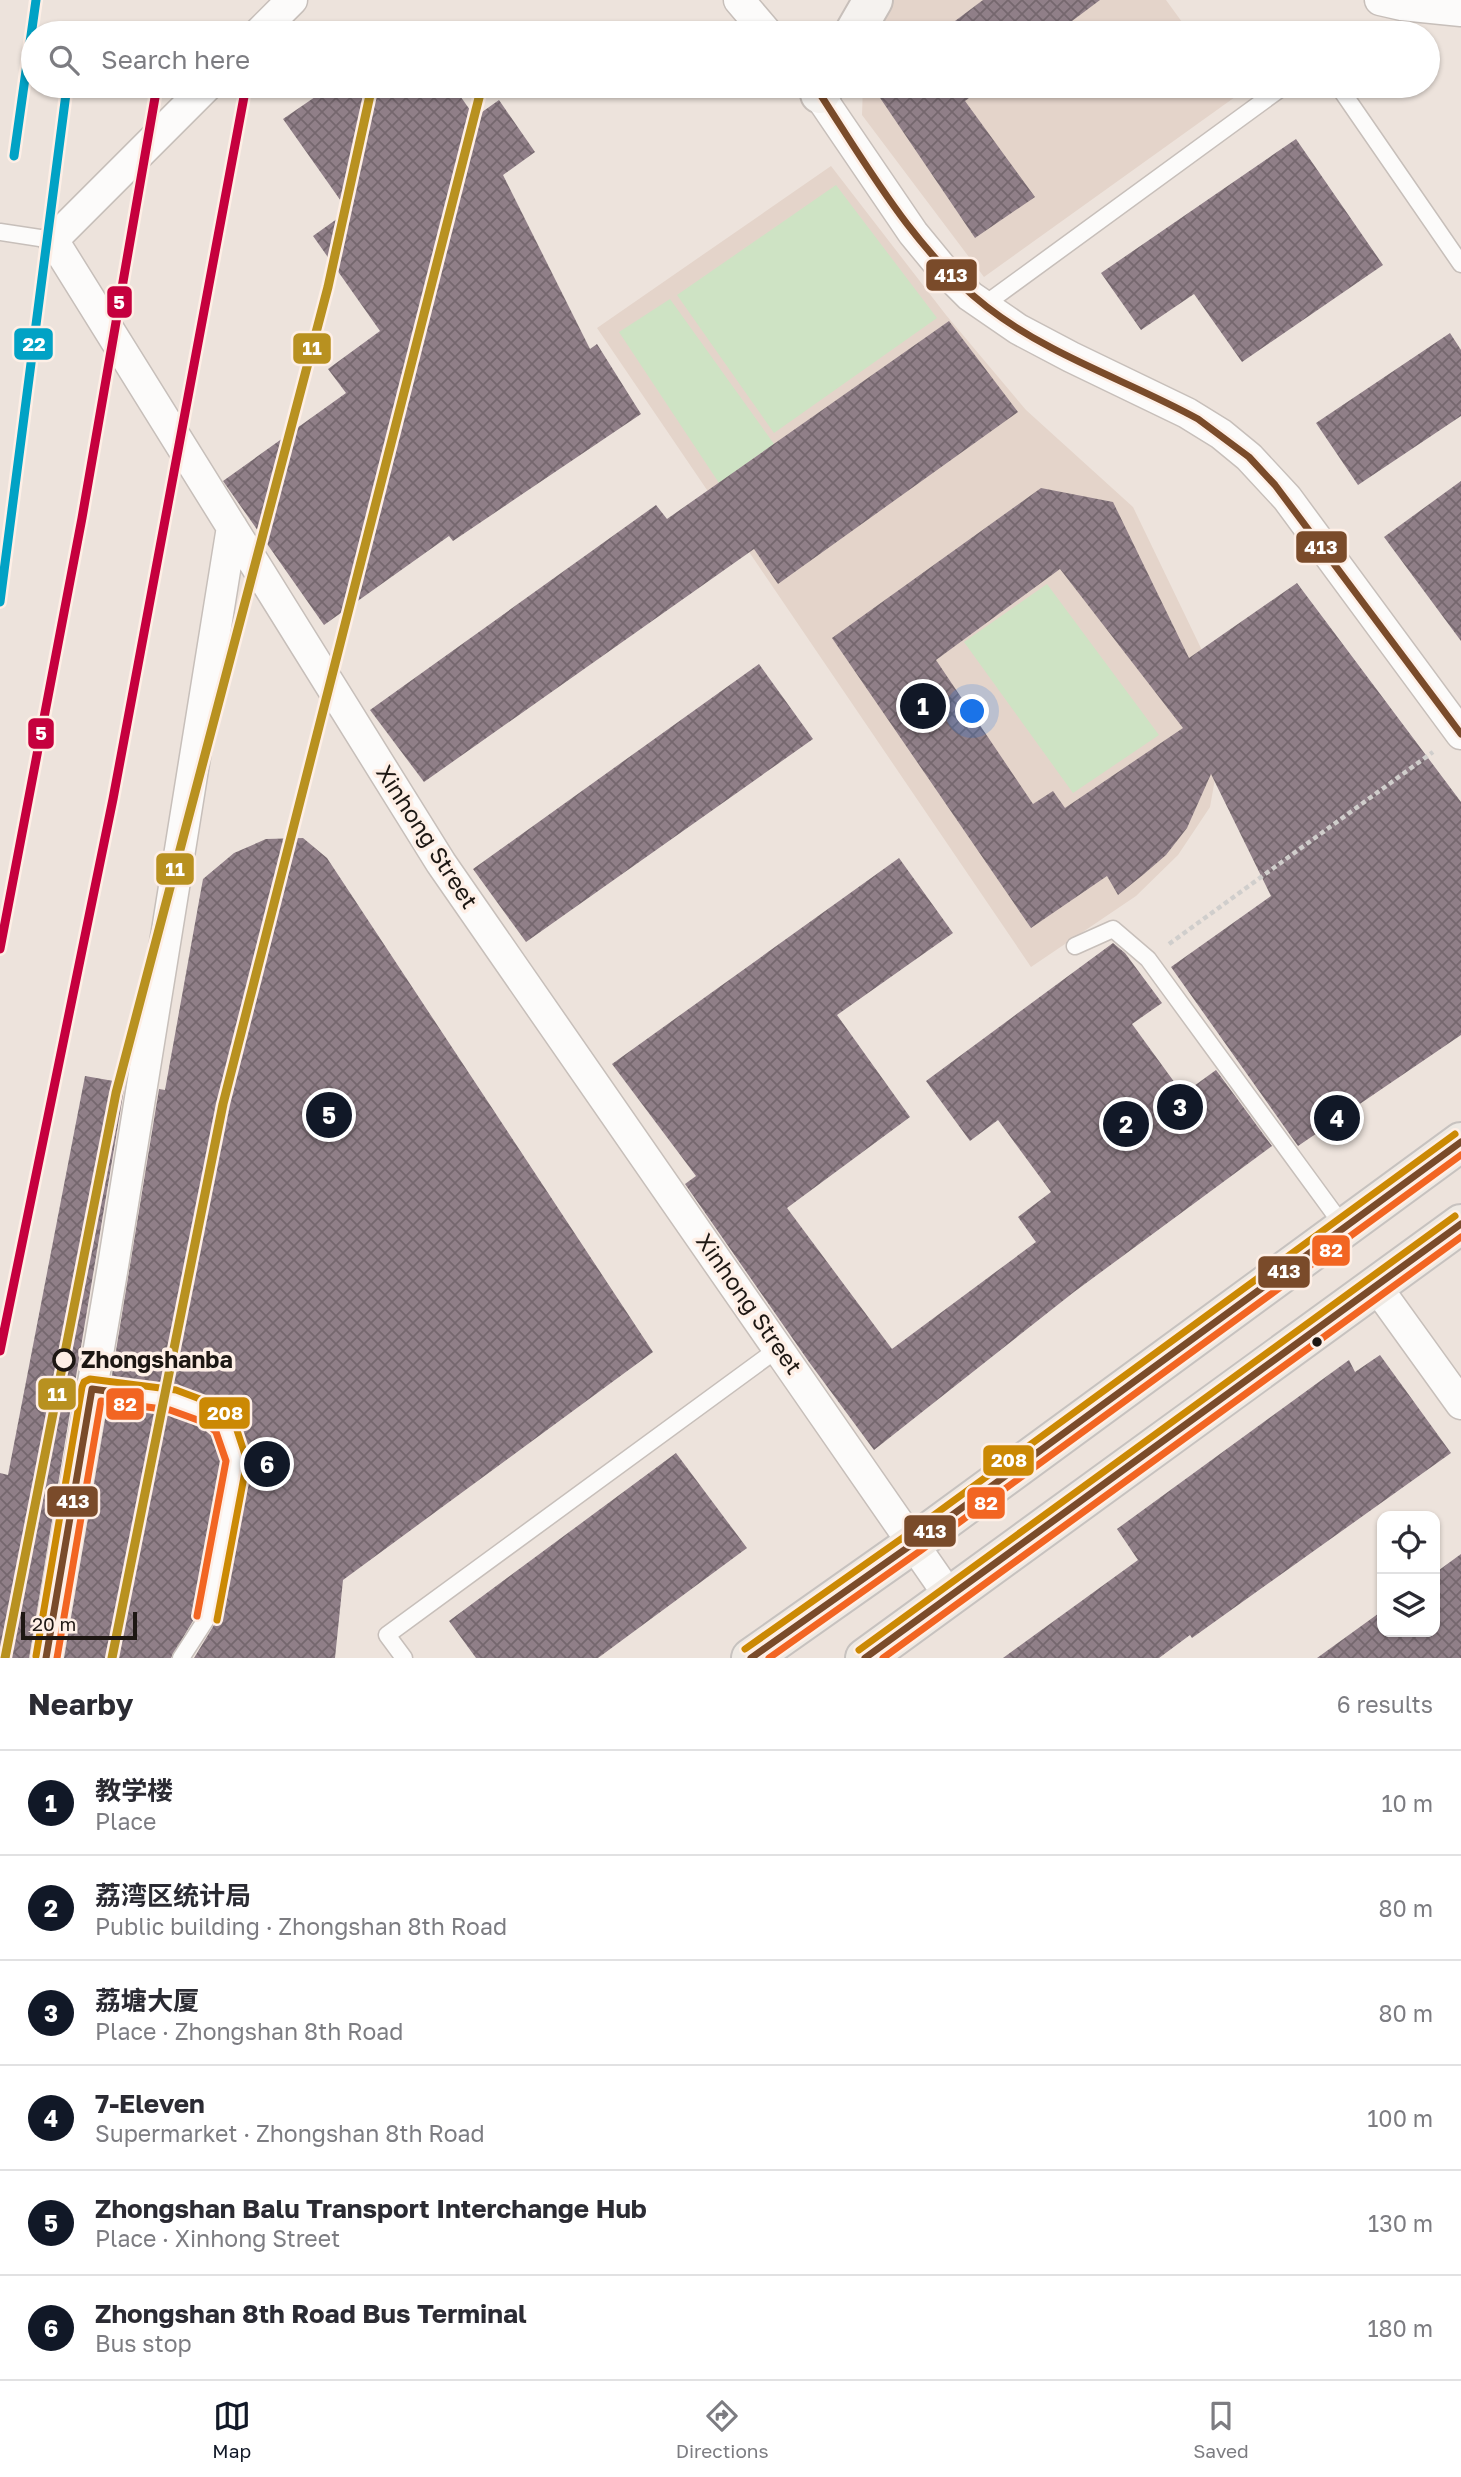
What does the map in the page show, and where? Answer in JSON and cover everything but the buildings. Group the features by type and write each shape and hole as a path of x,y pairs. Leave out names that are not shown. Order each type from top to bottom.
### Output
{"main road":[{"path":"751,1658 914,1543 1461,1142"},
{"path":"865,1658 1461,1224"}],"street":[{"path":"271,21 292,0"},
{"path":"739,0 757,21"},
{"path":"861,21 873,0"},
{"path":"1380,0 1461,11"},
{"path":"53,240 195,98"},
{"path":"825,98 913,233 970,296 1018,329 1187,413 1221,434 1249,457 1287,498 1460,733"},
{"name":"Xinhong Street","path":"53,240 441,863 950,1597"},
{"path":"46,1658 232,527"},
{"path":"1376,1286 1461,1404"}],"lane":[{"path":"984,305 1268,98"},
{"path":"1347,98 1461,264"},
{"path":"0,232 53,240"},
{"path":"1075,946 1113,929 1148,959 1344,1227"},
{"path":"404,1658 387,1634 779,1348"},
{"path":"92,1389 173,1400 211,1414 225,1426 237,1460 207,1618 181,1658"}],"path":[{"path":"1148,959 1460,733"}],"shaded area":[{"path":"894,0 1166,0 1181,21 884,21"},
{"path":"863,98 1234,98 984,277 862,115"},
{"path":"831,166 946,315 1026,410 1133,507 1211,669 1223,734 1210,807 1178,855 1136,896 1031,967 597,328"}],"green space":[{"path":"836,185 937,318 774,433 677,295"},
{"path":"670,299 774,444 719,483 619,332"},
{"path":"1047,584 1159,735 1073,793 964,642"}],"transit line":[{"name":"22","path":"33,21 36,0"},
{"name":"22","path":"14,156 22,98"},
{"name":"22","path":"0,602 65,98"},
{"name":"5","path":"0,949 82,518 155,98"},
{"name":"5","path":"0,1351 113,799 244,98"},
{"name":"11","path":"5,1658 116,1093 328,287 369,98"},
{"name":"11","path":"112,1658 223,1104 479,98"},
{"name":"413","path":"823,98 875,180 915,235 937,261 987,307 1063,354 1198,419 1249,457 1275,485 1461,734"},
{"name":"208","path":"745,1649 908,1534 1455,1134"},
{"name":"413","path":"751,1658 914,1543 1461,1142"},
{"name":"82","path":"769,1658 920,1551 1461,1155"},
{"name":"208","path":"859,1650 1455,1216"},
{"name":"413","path":"865,1658 1461,1224"},
{"name":"82","path":"883,1658 1461,1237"},
{"name":"208","path":"36,1656 82,1387 84,1382 90,1379 176,1390 216,1405 234,1421 247,1461 217,1620"},
{"name":"413","path":"46,1658 92,1389 136,1395"},
{"name":"82","path":"57,1658 101,1401 170,1410 206,1423 216,1432 226,1461 197,1616"}],"place":[{"name":"教学楼","path":"923,706"},
{"name":"荔塘大厦","path":"1180,1107"},
{"name":"Zhongshan Balu Transport Interchange Hub","path":"329,1115"},
{"name":"7-Eleven","path":"1337,1118"},
{"name":"荔湾区统计局","path":"1126,1124"},
{"name":"Zhongshanba","path":"64,1360"},
{"name":"Zhongshan 8th Road Bus Terminal","path":"267,1464"}]}
